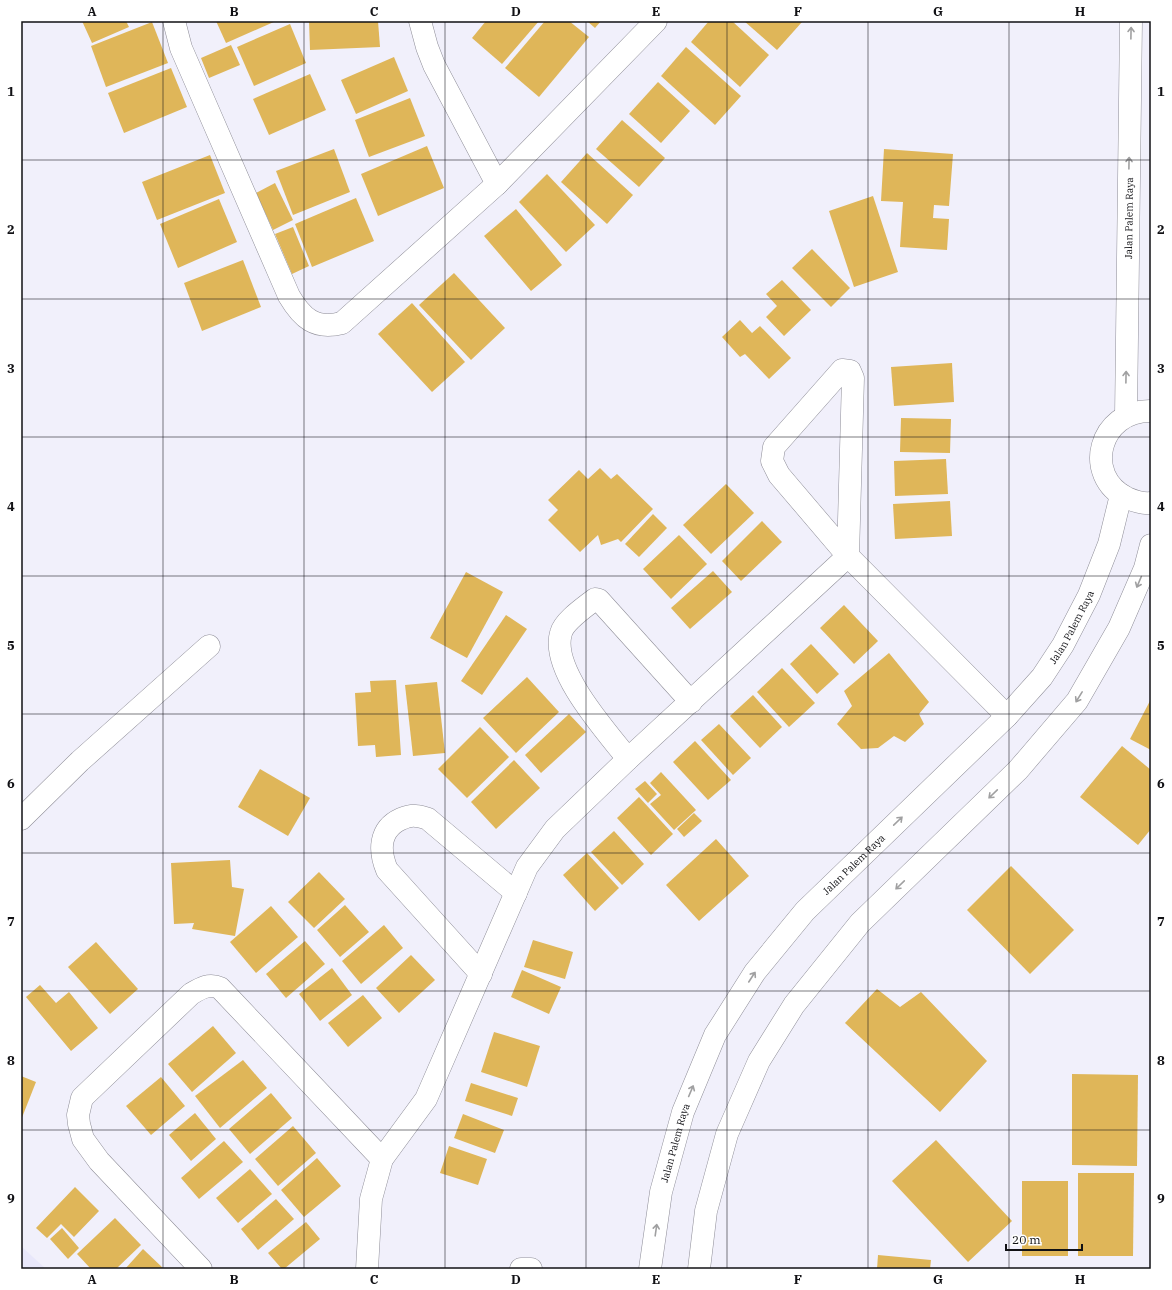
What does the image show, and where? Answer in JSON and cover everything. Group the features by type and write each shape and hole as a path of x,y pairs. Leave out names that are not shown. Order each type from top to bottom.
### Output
{"street":[{"path":"174,21 181,48 289,296 298,310 312,322 328,325 342,323 497,184 656,21"},
{"path":"420,21 427,47 434,65 497,184"},
{"name":"Jalan Palem Raya","path":"1126,416 1131,21"},
{"path":"367,1269 371,1199 382,1159 426,1099 527,867 555,829 628,759 848,556 853,378 850,371 842,370 774,447 772,461 779,475 848,556 1007,716"},
{"path":"1151,411 1141,411 1126,416 1113,425 1104,439 1101,454 1103,470 1110,484 1121,495 1134,501 1151,502"},
{"name":"Jalan Palem Raya","path":"650,1269 662,1192 683,1112 715,1035 751,978 805,911 1007,716 1042,677 1063,645 1089,595 1109,544 1121,495"},
{"path":"699,1269 706,1211 727,1134 759,1061 794,1005 860,923 1018,770 1076,701 1119,628 1145,568 1151,545"},
{"path":"628,759 581,698 570,679 563,661 560,643 561,633 565,624 594,599 599,600 691,702"},
{"path":"21,820 80,761 209,646"},
{"path":"480,974 387,870 381,852 385,834 390,826 398,820 408,816 428,819 516,893"},
{"path":"201,1269 99,1160 83,1139 78,1115 82,1098 191,994 206,986 220,988 382,1159"},
{"path":"521,1269 531,1269"}],"shaded area":[{"path":"21,1246 46,1269 21,1269"}],"building":[{"path":"82,21 126,21 129,27 92,43"},
{"path":"216,21 276,21 226,43"},
{"path":"309,21 378,21 380,47 310,50"},
{"path":"486,21 539,21 502,64 472,38"},
{"path":"545,21 569,21 589,37 539,97 505,68"},
{"path":"587,21 601,21 595,28"},
{"path":"709,21 732,21 769,55 740,87 691,42"},
{"path":"744,21 801,21 802,22 777,50"},
{"path":"152,22 168,63 106,87 91,46"},
{"path":"290,24 306,63 254,86 237,47"},
{"path":"231,45 240,65 209,78 201,58"},
{"path":"686,47 741,96 715,125 661,76"},
{"path":"394,57 408,91 356,114 341,80"},
{"path":"171,68 187,107 124,133 108,93"},
{"path":"310,74 326,110 269,135 253,99"},
{"path":"658,82 690,111 661,143 629,114"},
{"path":"410,98 425,136 369,157 355,120"},
{"path":"622,120 665,158 639,187 596,149"},
{"path":"427,146 444,188 378,216 361,174"},
{"path":"334,149 350,192 293,215 276,171"},
{"path":"884,149 953,154 949,206 934,205 933,218 949,219 947,250 900,247 903,202 881,201"},
{"path":"587,153 633,195 607,224 561,182"},
{"path":"210,155 225,193 157,220 142,182"},
{"path":"547,174 595,225 566,252 519,202"},
{"path":"275,183 293,220 273,230 256,193"},
{"path":"873,196 898,272 854,287 829,211"},
{"path":"356,198 374,241 312,267 295,224"},
{"path":"219,199 237,242 178,268 160,224"},
{"path":"516,209 562,265 531,291 484,236"},
{"path":"293,227 309,266 292,274 275,234"},
{"path":"812,249 850,288 831,307 792,268"},
{"path":"243,260 261,307 202,331 184,283"},
{"path":"454,273 505,328 471,360 419,305"},
{"path":"782,280 811,310 784,336 766,317 777,306 766,294"},
{"path":"412,303 465,362 432,392 378,334"},
{"path":"740,320 752,333 760,326 791,358 769,379 745,354 740,357 722,337"},
{"path":"952,363 954,402 894,406 891,367"},
{"path":"901,418 951,419 950,453 900,452"},
{"path":"946,459 948,494 895,496 894,461"},
{"path":"600,468 611,479 617,474 653,509 621,542 618,539 601,545 598,535 580,552 548,520 558,510 548,500 579,470 588,479"},
{"path":"726,484 754,513 711,554 683,525"},
{"path":"950,501 952,536 895,539 893,504"},
{"path":"653,514 667,528 639,557 625,544"},
{"path":"762,521 782,542 741,581 722,561"},
{"path":"679,535 707,564 671,599 643,569"},
{"path":"713,571 732,592 690,629 671,608"},
{"path":"466,572 503,592 467,658 430,638"},
{"path":"844,605 878,641 854,664 820,628"},
{"path":"506,615 527,629 482,695 461,681"},
{"path":"811,644 839,674 817,694 790,664"},
{"path":"889,653 929,702 919,714 924,724 905,742 894,736 878,748 861,749 837,724 852,706 844,691"},
{"path":"782,668 815,703 789,727 757,692"},
{"path":"527,677 559,712 516,753 483,718"},
{"path":"396,680 401,755 376,757 375,745 358,746 355,693 371,692 370,681"},
{"path":"437,682 445,753 413,756 405,685"},
{"path":"753,695 782,727 760,748 730,716"},
{"path":"1151,699 1151,750 1130,739"},
{"path":"569,714 586,732 541,773 525,755"},
{"path":"719,724 751,758 733,775 701,740"},
{"path":"480,727 509,757 467,798 438,769"},
{"path":"695,741 731,780 708,800 673,762"},
{"path":"1122,746 1151,770 1151,829 1138,845 1080,797"},
{"path":"514,760 540,788 496,829 471,802"},
{"path":"260,769 310,798 288,836 238,807"},
{"path":"661,772 696,810 674,830 650,804 661,795 650,783"},
{"path":"645,781 657,794 648,803 635,789"},
{"path":"639,797 673,834 651,855 617,818"},
{"path":"694,813 702,821 684,837 677,829"},
{"path":"614,831 644,864 622,885 591,852"},
{"path":"716,839 749,876 699,921 666,885"},
{"path":"587,853 619,888 595,911 563,875"},
{"path":"230,860 232,887 244,889 235,936 192,929 194,923 174,924 171,863"},
{"path":"1011,866 1074,930 1030,974 967,910"},
{"path":"319,872 345,899 314,928 288,902"},
{"path":"345,905 369,932 340,957 317,930"},
{"path":"271,906 298,937 256,973 230,942"},
{"path":"384,925 403,948 361,984 342,961"},
{"path":"533,940 573,952 565,979 524,967"},
{"path":"305,941 325,964 286,998 266,974"},
{"path":"96,942 138,989 110,1014 68,967"},
{"path":"411,955 435,980 399,1013 376,988"},
{"path":"332,968 352,995 320,1021 299,994"},
{"path":"522,970 561,987 549,1014 511,997"},
{"path":"40,985 56,1003 69,992 98,1028 71,1051 26,997"},
{"path":"877,989 900,1007 921,992 987,1061 940,1112 845,1023"},
{"path":"363,995 382,1018 348,1047 328,1023"},
{"path":"213,1026 236,1053 192,1092 168,1064"},
{"path":"494,1032 540,1046 527,1087 481,1072"},
{"path":"243,1060 267,1088 220,1128 195,1096"},
{"path":"1072,1074 1138,1075 1137,1166 1072,1165"},
{"path":"21,1076 36,1082 21,1120"},
{"path":"161,1077 185,1106 151,1135 126,1106"},
{"path":"471,1083 518,1098 512,1116 465,1101"},
{"path":"271,1093 292,1118 250,1154 229,1129"},
{"path":"195,1113 216,1139 191,1161 169,1135"},
{"path":"463,1114 504,1130 495,1153 454,1138"},
{"path":"293,1126 316,1153 278,1186 255,1159"},
{"path":"936,1140 1012,1221 968,1262 892,1181"},
{"path":"224,1141 243,1162 199,1199 181,1178"},
{"path":"449,1146 487,1159 478,1185 440,1173"},
{"path":"317,1158 341,1186 304,1217 281,1190"},
{"path":"250,1169 272,1194 238,1223 216,1198"},
{"path":"1078,1173 1134,1173 1133,1256 1078,1256"},
{"path":"1022,1181 1068,1181 1068,1256 1022,1256"},
{"path":"75,1187 99,1211 74,1237 61,1224 47,1238 36,1228"},
{"path":"276,1199 294,1219 258,1250 241,1229"},
{"path":"115,1218 141,1245 116,1269 91,1269 77,1254"},
{"path":"306,1222 320,1239 284,1269 282,1269 268,1253"},
{"path":"62,1228 79,1248 68,1259 50,1239"},
{"path":"143,1249 164,1269 125,1269"},
{"path":"878,1255 931,1260 930,1269 877,1269"}]}
